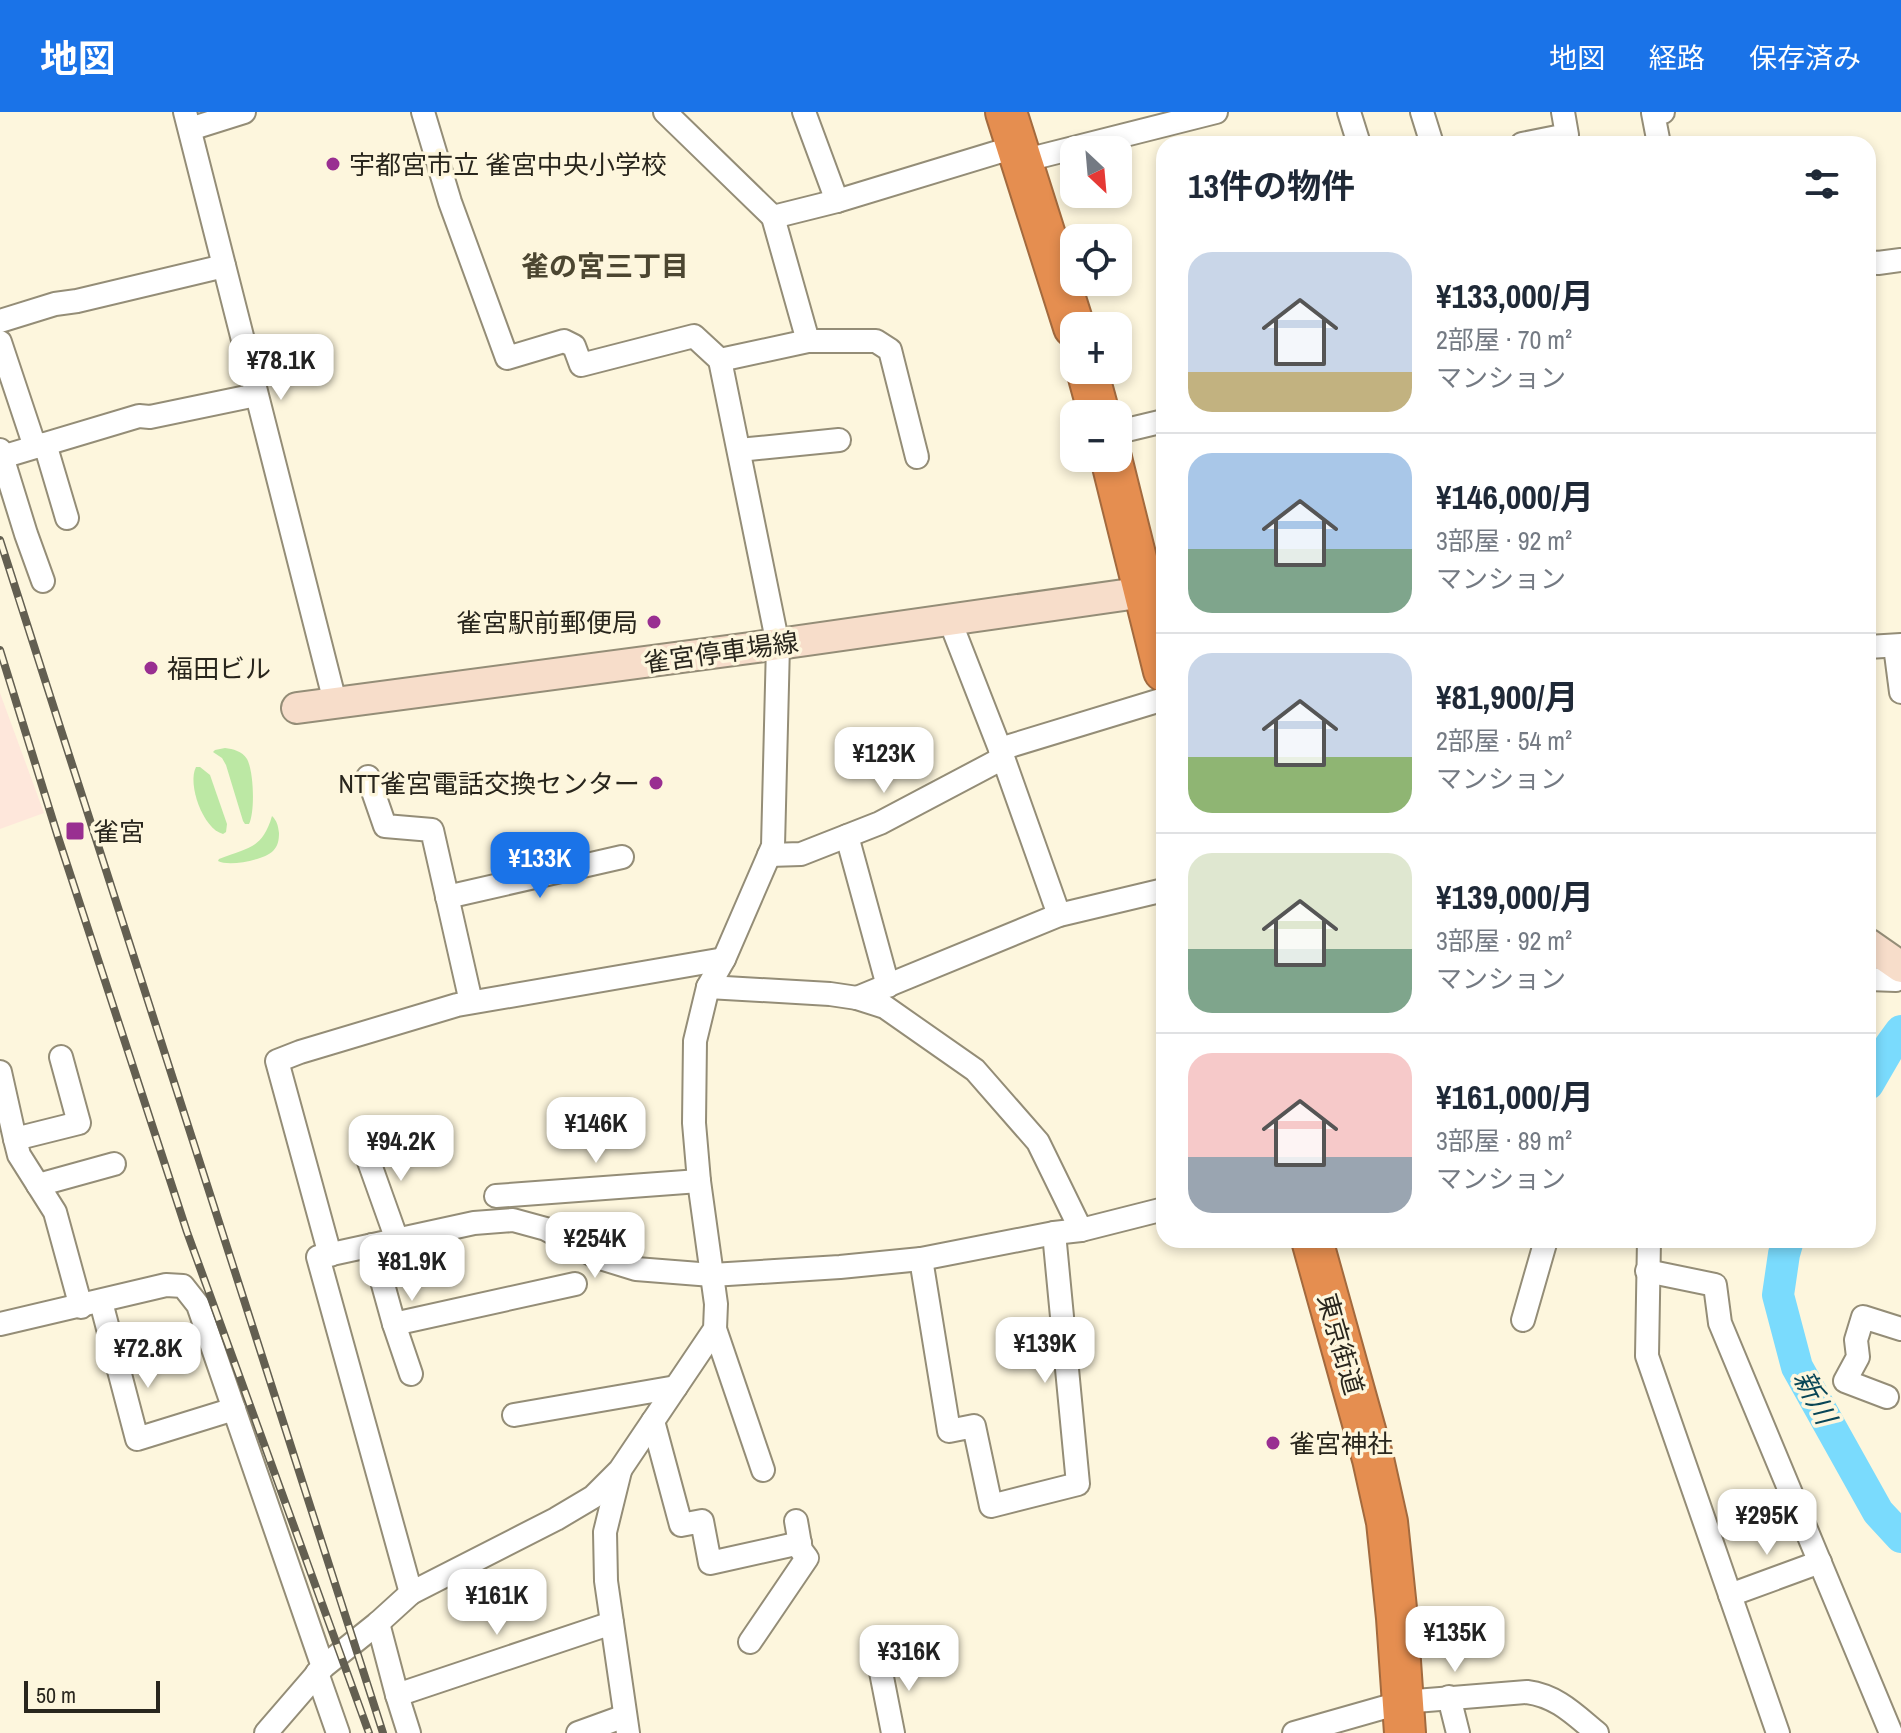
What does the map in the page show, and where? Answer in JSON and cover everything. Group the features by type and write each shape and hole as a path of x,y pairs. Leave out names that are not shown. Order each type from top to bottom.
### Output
{"highway":[{"path":"1015,140 1069,312"},
{"path":"1115,472 1156,634"},
{"name":"東京街道","path":"1314,1248 1373,1459 1387,1522 1404,1718"}],"main road":[{"name":"雀宮停車場線","path":"297,708 778,645 1145,592"},
{"path":"1876,950 1901,967"}],"street":[{"path":"244,112 187,121 335,702"},
{"path":"423,112 450,202 507,358 564,341 574,346 581,365 694,336 720,360 778,645 773,846 724,959 708,987 695,1041 694,1123 716,1304 715,1329 763,1470"},
{"path":"665,112 773,217 808,341"},
{"path":"804,112 837,201"},
{"path":"773,217 837,201 1015,140 1216,112"},
{"path":"1349,112 1356,136"},
{"path":"1422,112 1430,136"},
{"path":"1562,136 1567,135 1563,112"},
{"path":"1657,136 1653,113 1663,112"},
{"path":"1876,263 1901,260"},
{"path":"0,321 55,304 224,266"},
{"path":"720,360 808,341 876,341 890,350 917,457"},
{"path":"2,354 67,518"},
{"path":"43,581 1,454 40,446 139,416 150,417 256,395"},
{"path":"1132,429 1156,423"},
{"path":"739,450 839,440"},
{"path":"950,621 1059,915"},
{"path":"1876,646 1898,645 1901,692"},
{"path":"769,855 801,854 880,823 1001,753 1156,702"},
{"path":"368,777 385,826 432,830 471,1002"},
{"path":"847,836 888,986"},
{"path":"447,897 622,857"},
{"path":"857,998 1059,915 1156,892"},
{"path":"330,1255 277,1061 457,1005 724,959"},
{"path":"1876,979 1896,980 1901,976"},
{"path":"708,987 830,994 885,1007 975,1070 1038,1142 1081,1230"},
{"path":"15,1139 79,1123 61,1057"},
{"path":"0,1072 19,1155 55,1212 91,1304 137,1439 234,1409"},
{"path":"362,1142 397,1240"},
{"path":"38,1185 114,1164"},
{"path":"496,1196 699,1181"},
{"path":"411,1593 318,1257 474,1223 513,1220 546,1229 597,1257 636,1269 712,1275 921,1259 1081,1230 1156,1211"},
{"path":"921,1259 949,1431 974,1426 991,1506 1078,1484 1054,1233"},
{"path":"372,1245 411,1374"},
{"path":"1523,1320 1544,1248"},
{"path":"1648,1248 1647,1356 1778,1733"},
{"path":"1647,1271 1715,1285 1720,1323 1891,1733"},
{"path":"394,1324 575,1284"},
{"path":"0,1324 166,1285 183,1286 198,1305 320,1670 338,1733"},
{"path":"1887,1397 1845,1381 1858,1357 1856,1340 1863,1317 1901,1329"},
{"path":"266,1733 320,1670 411,1593 593,1497 620,1470 715,1329"},
{"path":"514,1415 676,1387"},
{"path":"653,1421 681,1525 702,1521 710,1563 798,1532 801,1550 807,1558 750,1642"},
{"path":"578,1733 626,1724 606,1581 605,1532 620,1470"},
{"path":"1730,1595 1820,1562"},
{"path":"378,1623 409,1733"},
{"path":"397,1695 612,1623"},
{"path":"879,1662 893,1733"},
{"path":"1294,1733 1404,1718 1449,1697 1527,1692 1544,1695 1567,1708 1597,1733"},
{"path":"1449,1697 1458,1733"}],"shaded area":[{"path":"0,693 44,813 0,829"}],"green space":[{"path":"225,748 243,754 249,765 253,802 249,824 243,821 226,765 213,752"},
{"path":"196,767 210,775 227,824 223,834 203,815 195,794"},
{"path":"272,816 279,833 273,851 246,862 218,861 253,846 264,835"}],"waterway":[{"name":"新川","path":"1876,1070 1901,1031"},
{"name":"新川","path":"1786,1248 1778,1295 1797,1367 1878,1512 1901,1537"}],"railway":[{"path":"0,540 383,1733"},
{"path":"0,650 187,1232 369,1733"}],"place":[{"name":"宇都宮市立 雀宮中央小学校","path":"333,164"},
{"name":"雀宮駅前郵便局","path":"654,622"},
{"name":"福田ビル","path":"151,668"},
{"name":"NTT雀宮電話交換センター","path":"656,783"},
{"name":"雀宮","path":"75,831"},
{"name":"雀宮神社","path":"1273,1443"}],"district":[{"name":"雀の宮三丁目","path":"605,266"}]}
